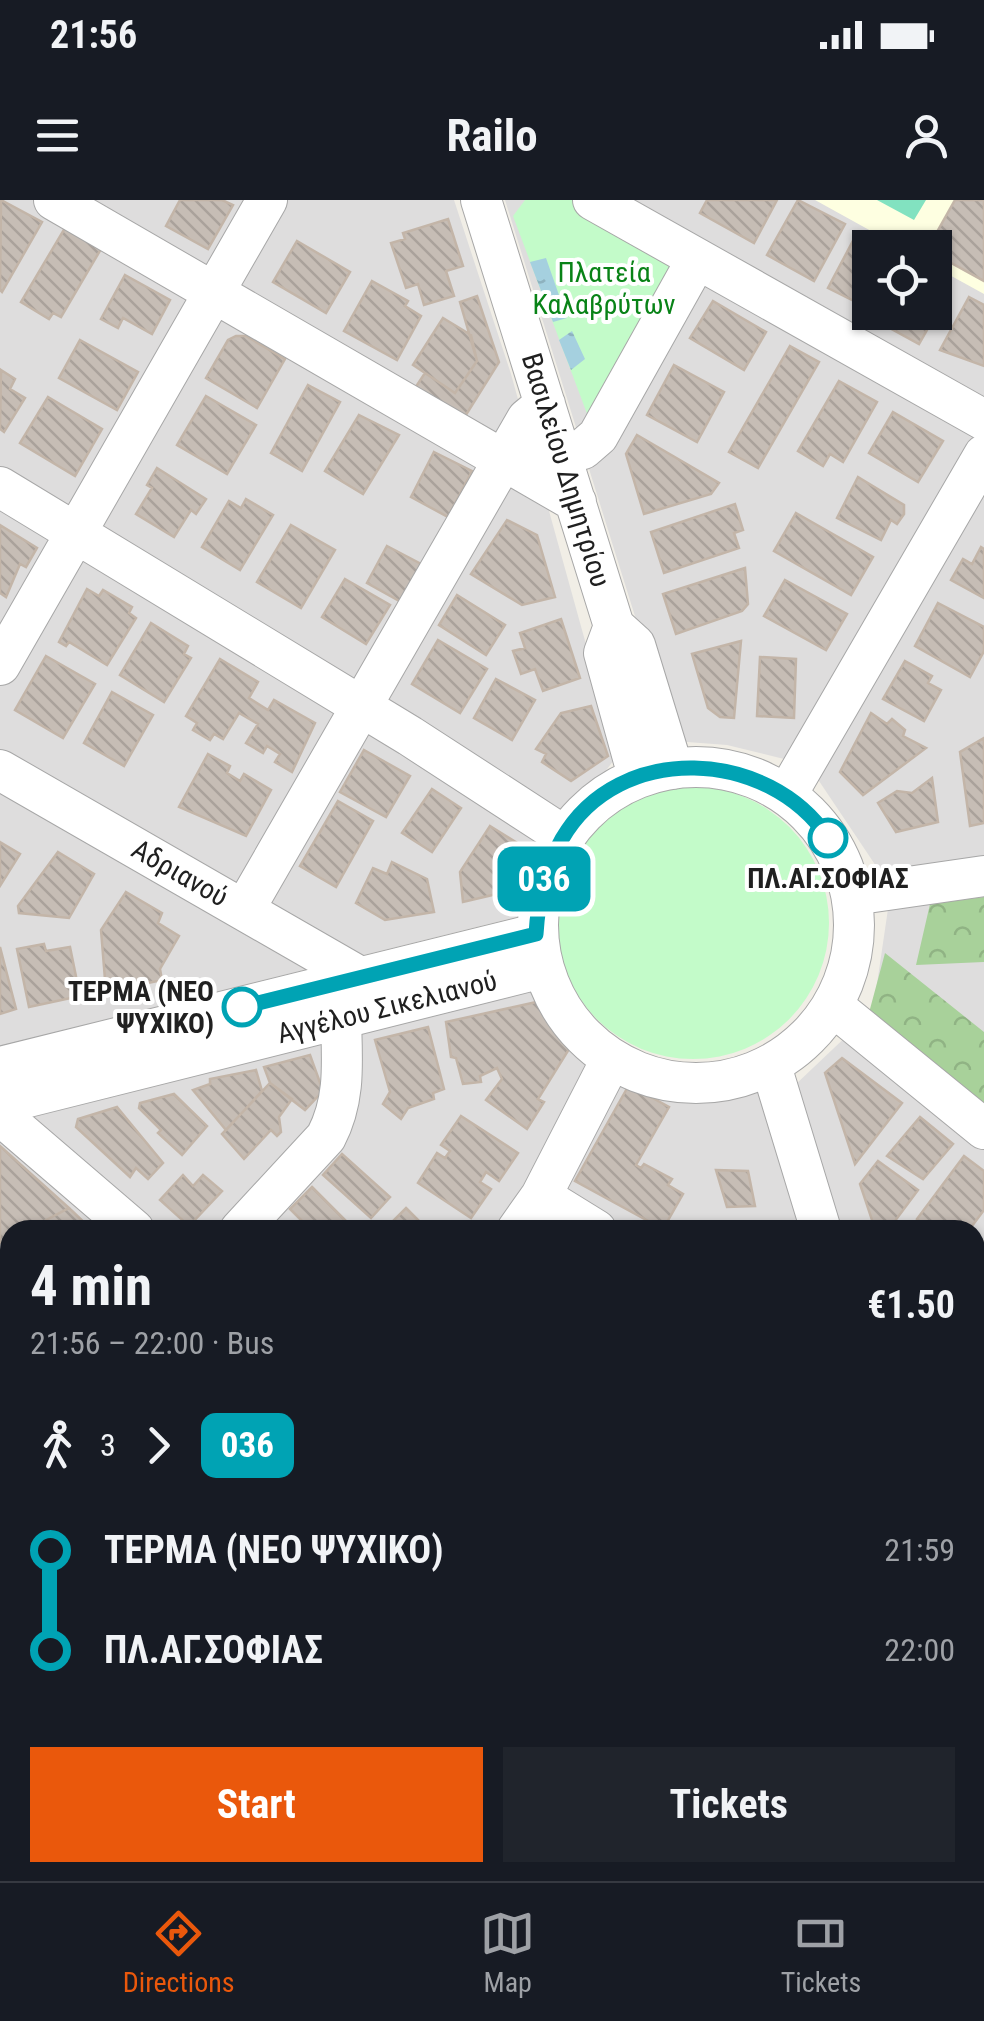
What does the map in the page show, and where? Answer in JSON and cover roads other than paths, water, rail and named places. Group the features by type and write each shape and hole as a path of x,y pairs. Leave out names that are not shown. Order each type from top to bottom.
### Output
{"street":[{"path":"54,200 576,502"},
{"path":"0,665 267,200"},
{"path":"487,218 515,200"},
{"path":"592,200 652,214 698,260 984,420"},
{"name":"Βασιλείου Δημητρίου","path":"487,218 614,626 636,645 655,772"},
{"path":"504,459 528,464 562,456 583,448 598,436 698,260"},
{"path":"244,910 364,708 527,419 545,404"},
{"path":"787,794 984,455"},
{"path":"0,487 364,708 564,836"},
{"path":"707,766 749,775 787,794 817,822 840,856 853,895 852,954 834,1006 806,1040 771,1066 732,1080 690,1084 649,1077 611,1060 581,1036 557,1004 539,951 542,883 564,836 591,805 655,772 707,766"},
{"name":"Αδριανού","path":"0,770 360,977"},
{"path":"853,895 984,876"},
{"path":"852,954 878,920 934,883"},
{"path":"279,1035 302,1018 313,989 295,938"},
{"name":"Αγγέλου Σικελιανού","path":"0,1067 360,977 539,951"},
{"name":"Αγγέλου Σικελιανού","path":"0,1104 341,1019 539,951"},
{"path":"834,1006 984,1129"},
{"path":"249,1220 326,1138 335,1120 343,1079 341,1019"},
{"path":"524,1220 541,1196 611,1060"},
{"path":"771,1066 818,1220"},
{"path":"0,1115 122,1220"},
{"path":"541,1196 580,1220"}],"water":[{"path":"546,258 567,318 553,322 530,262"},
{"path":"572,331 585,359 571,370 559,340"}],"place":[{"name":"ΠΛ.ΑΓ.ΣΟΦΙΑΣ","path":"828,838"},
{"name":"ΤΕΡΜΑ (ΝΕΟ ΨΥΧΙΚΟ)","path":"242,1007"}],"park label":[{"name":"Πλατεία Καλαβρύτων","path":"604,288"}]}
